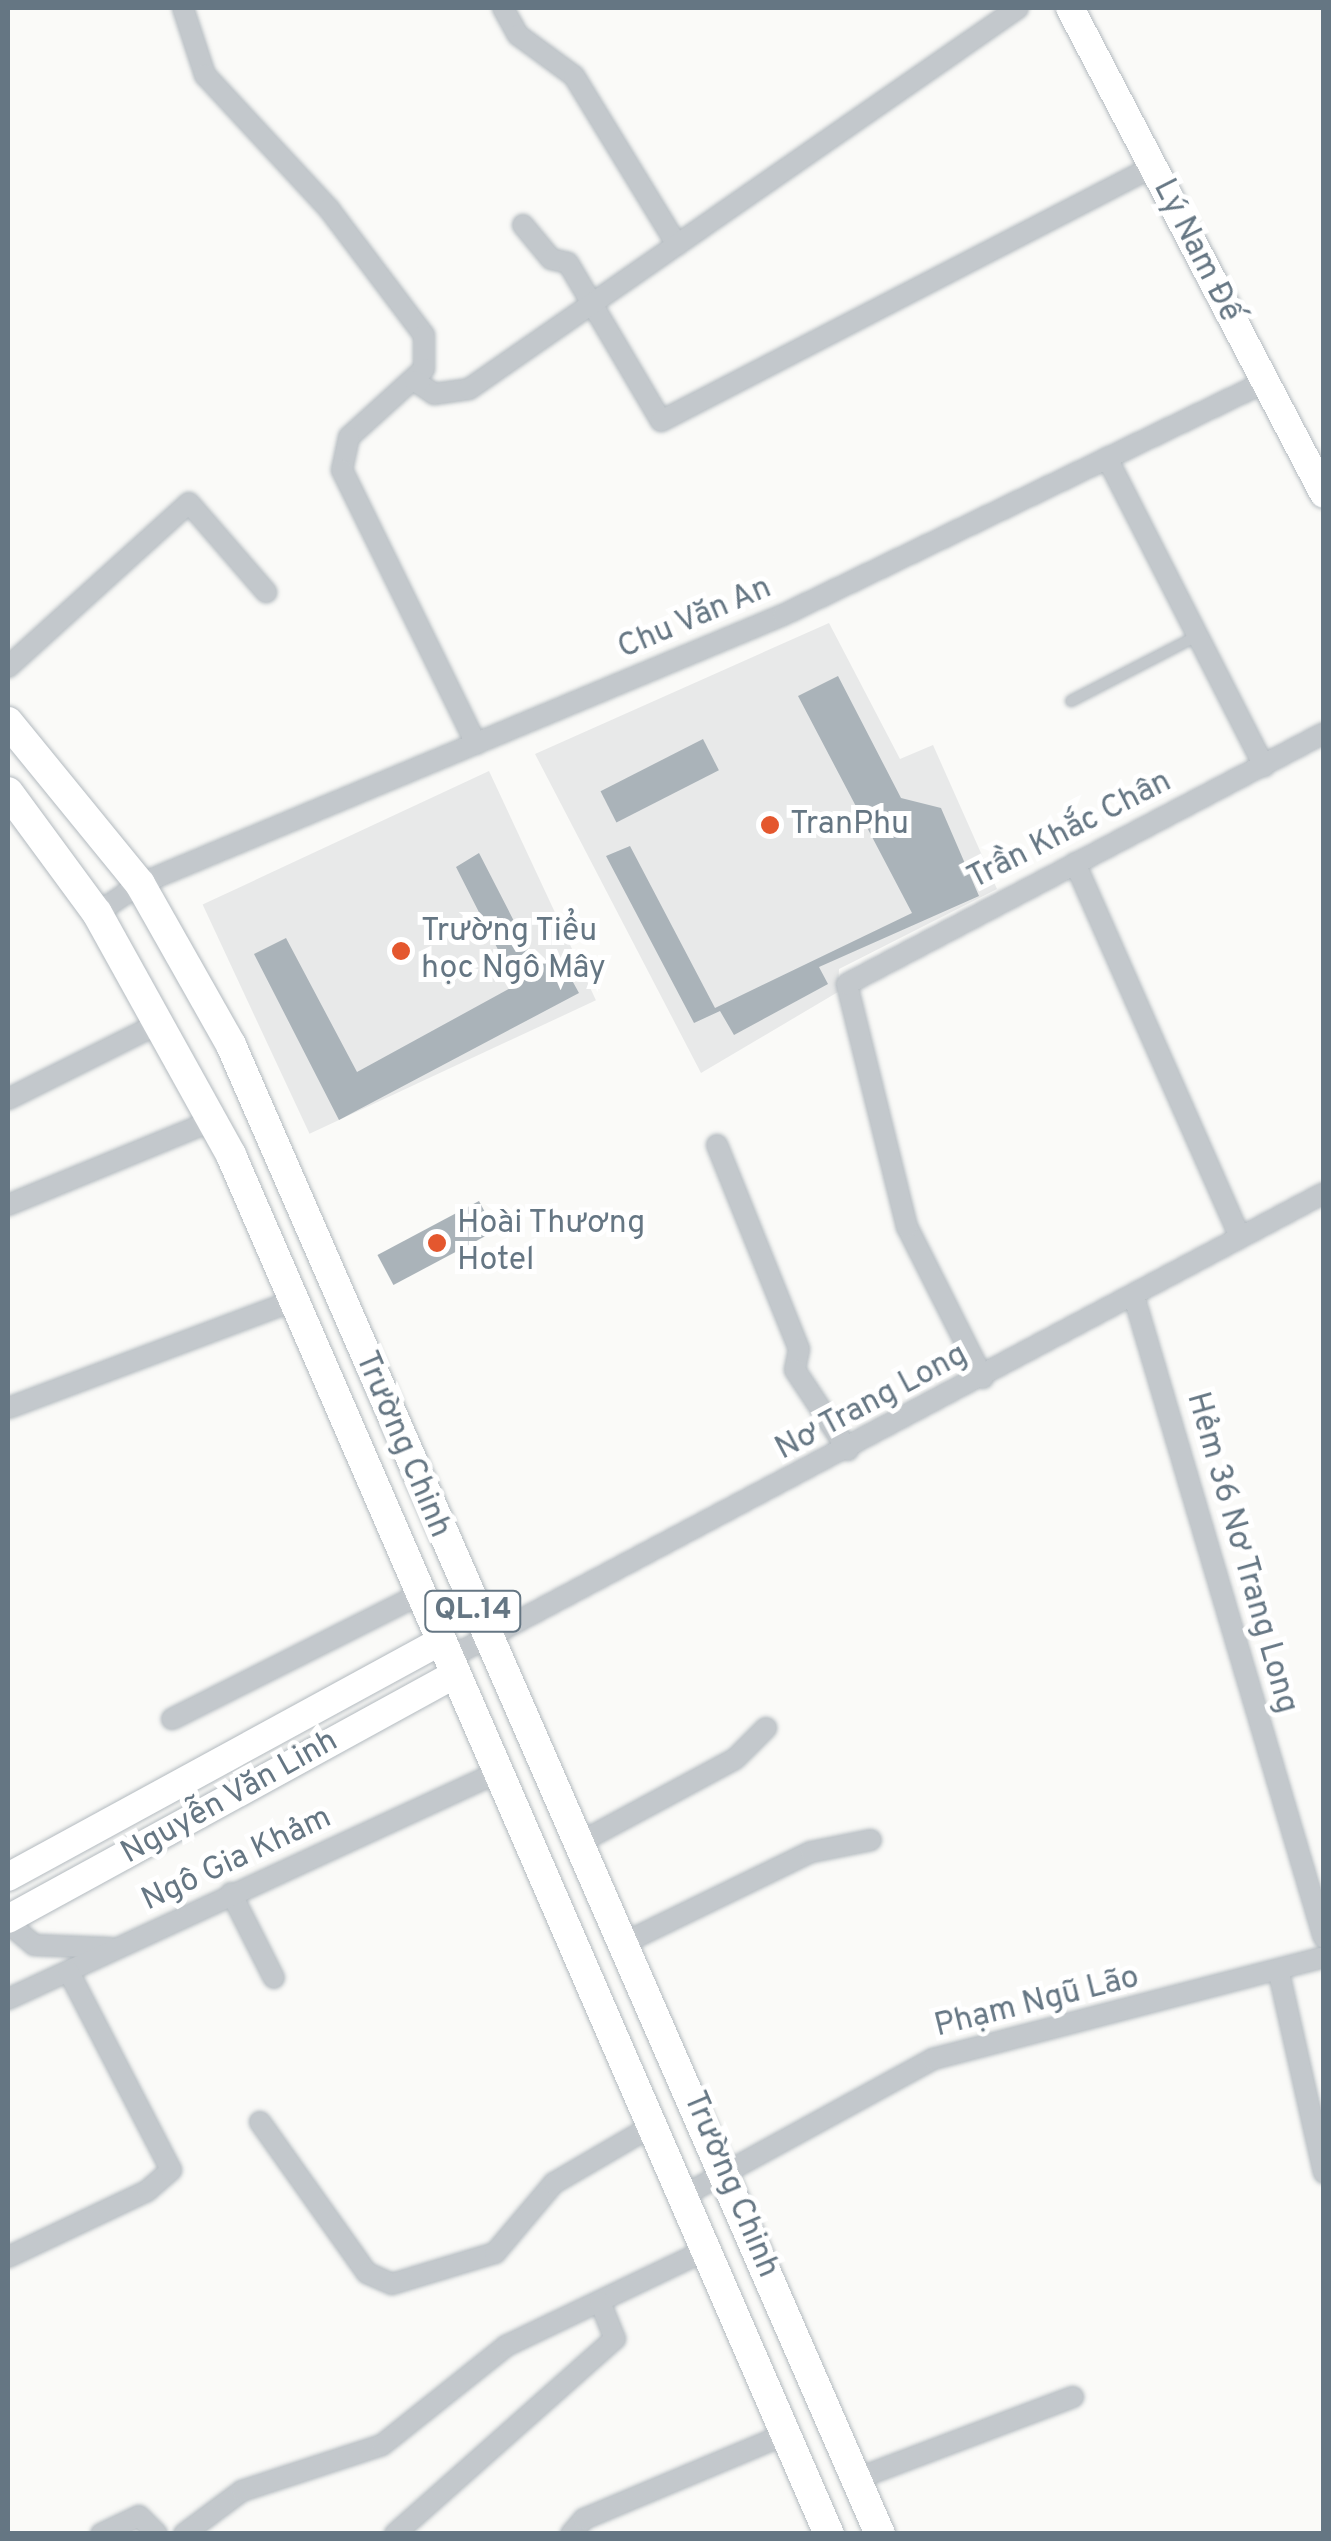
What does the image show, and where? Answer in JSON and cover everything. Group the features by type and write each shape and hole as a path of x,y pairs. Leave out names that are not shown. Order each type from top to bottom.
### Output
{"main road":[{"name":"Trường Chinh","path":"8,722 140,884 231,1045 485,1638 727,2174 880,2534"},
{"name":"Trường Chinh","path":"8,792 97,913 214,1120 492,1775 652,2126 828,2534"}],"street":[{"path":"182,8 205,75 418,320 428,358 415,381 349,438 342,470 476,744"},
{"path":"503,8 518,36 574,76 677,246"},
{"path":"415,381 434,394 469,390 1018,8"},
{"name":"Lý Nam Đế","path":"1070,8 1324,494"},
{"path":"524,225 550,259 568,263 661,421 1154,166"},
{"name":"Chu Văn An","path":"97,913 140,884 783,615 1263,383"},
{"path":"1106,458 1264,766"},
{"path":"8,667 189,502 266,592"},
{"name":"Trần Khắc Chân","path":"983,1378 907,1227 847,984 1324,733"},
{"path":"1075,863 1240,1237"},
{"path":"8,1100 162,1022"},
{"path":"8,1205 214,1120"},
{"path":"716,1146 799,1349 794,1370 848,1450"},
{"name":"Nơ Trang Long","path":"445,1660 1135,1300 1324,1192"},
{"path":"8,1408 292,1300"},
{"name":"Hẻm 36 Nơ Trang Long","path":"1135,1300 1324,1938"},
{"path":"172,1719 418,1595"},
{"name":"Nguyễn Văn Linh","path":"8,1877 445,1660"},
{"name":"Nguyễn Văn Linh","path":"8,1921 445,1660"},
{"path":"577,1844 735,1759 766,1728"},
{"name":"Ngô Gia Khảm","path":"8,2000 231,1893 492,1775"},
{"path":"622,1944 812,1852 872,1840"},
{"path":"231,1893 274,1978"},
{"path":"8,1921 46,1948 126,1946"},
{"name":"Phạm Ngũ Lão","path":"681,2197 933,2059 1278,1973 1324,1957"},
{"path":"8,2257 147,2191 171,2170 68,1972"},
{"path":"1278,1973 1324,2172"},
{"path":"260,2122 368,2273 392,2284 495,2253 554,2183 652,2126"},
{"path":"184,2534 242,2490 382,2445 485,2360 706,2250"},
{"path":"396,2534 614,2339 600,2302"},
{"path":"856,2479 1073,2397"},
{"path":"571,2534 584,2519 786,2434"},
{"path":"101,2534 138,2516 157,2534"}],"lane":[{"path":"1071,701 1198,636"}],"shaded area":[{"name":"TranPhu","path":"829,623 900,759 933,745 997,889 839,969 838,992 701,1073 535,754"},
{"name":"Trường Tiểu học Ngô Mây","path":"489,771 596,1000 310,1134 203,905"}],"building":[{"path":"838,676 901,798 941,808 979,896 819,967 828,984 734,1035 720,1011 694,1023 606,856 630,846 715,1008 912,913 798,696"},
{"path":"703,739 719,770 616,822 601,791"},
{"path":"479,853 536,964 557,953 579,993 339,1120 254,954 286,938 357,1072 516,985 456,867"},
{"name":"Hoài Thương Hotel","path":"479,1201 495,1231 393,1285 377,1255"}],"place":[{"name":"TranPhu","path":"770,825"},
{"name":"Trường Tiểu học Ngô Mây","path":"401,951"},
{"name":"Hoài Thương Hotel","path":"437,1243"}]}
